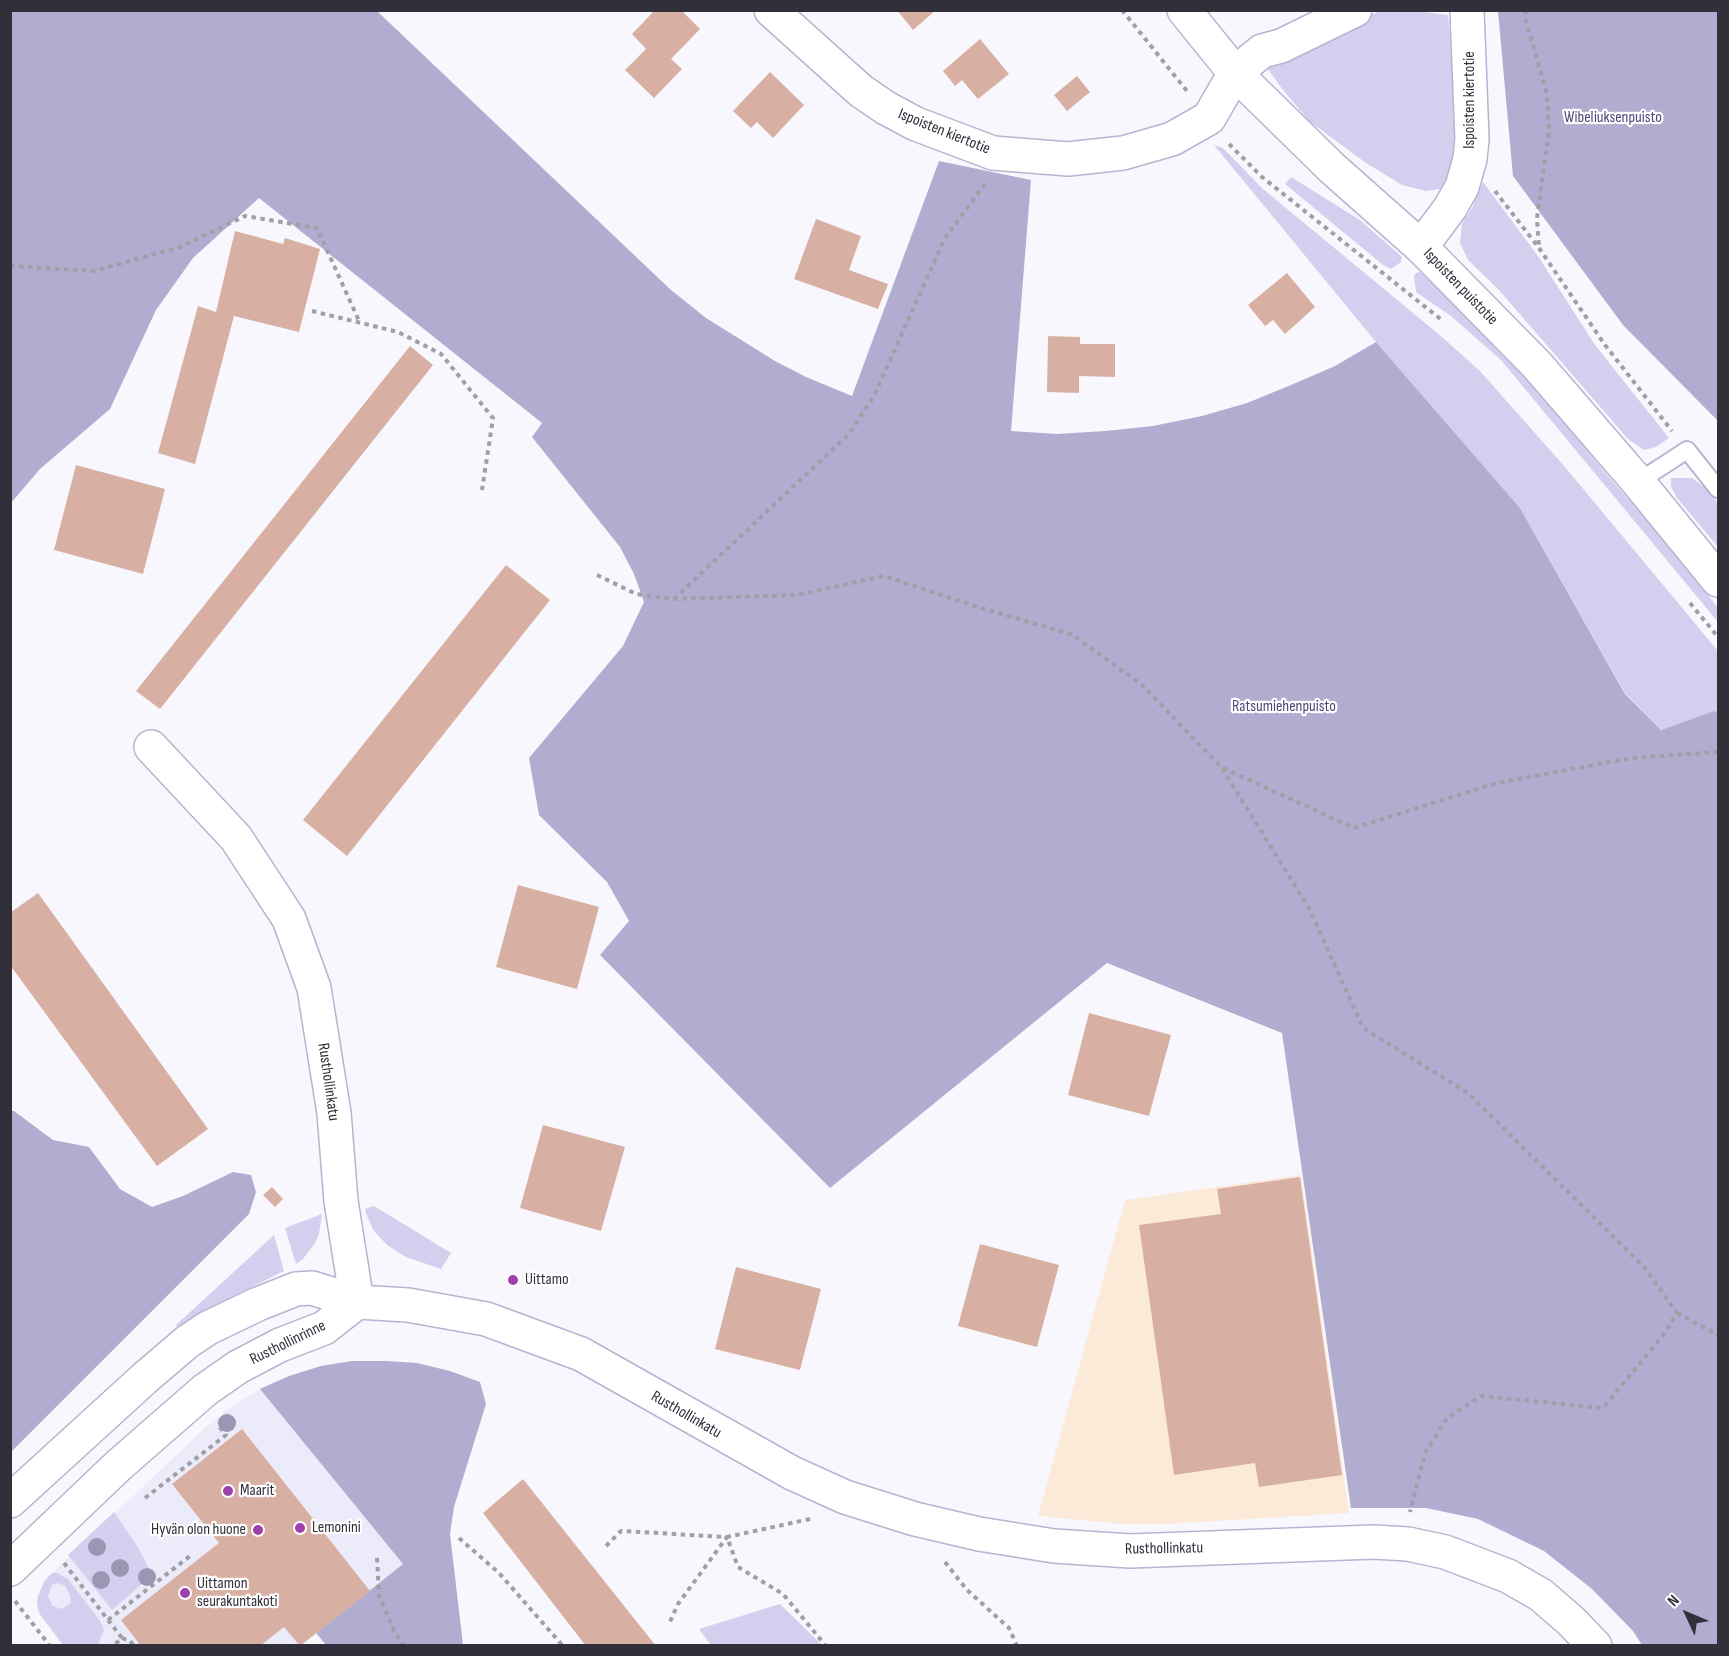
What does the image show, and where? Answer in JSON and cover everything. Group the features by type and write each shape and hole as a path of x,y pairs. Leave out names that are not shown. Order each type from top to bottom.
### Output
{"street":[{"name":"Ispoisten kiertotie","path":"771,10 861,91 916,124 993,153 1068,159 1097,157 1144,148 1172,138 1209,118 1235,73 1262,51 1281,46 1355,10"},
{"name":"Ispoisten puistotie","path":"1184,10 1235,73 1332,168 1421,247 1537,365 1719,580"},
{"name":"Ispoisten kiertotie","path":"1421,247 1462,188 1470,159 1472,139 1467,10"},
{"name":"Rusthollinkatu","path":"152,747 236,838 289,919 314,988 334,1113 341,1201 357,1302 408,1305 486,1318 580,1354 722,1436 792,1473 845,1497 915,1519 979,1534 1054,1546 1130,1551 1373,1542 1407,1544 1444,1552 1509,1576 1541,1595 1595,1646"},
{"name":"Rusthollinrinne","path":"10,1501 146,1377 187,1342 208,1328 296,1289 312,1288 357,1302"},
{"name":"Rusthollinrinne","path":"10,1569 119,1465 205,1390 238,1367 280,1345 324,1328 357,1302"}],"lane":[{"path":"1638,482 1687,450 1719,489"}],"path":[{"path":"1122,10 1192,97"},
{"path":"1525,10 1547,95 1549,131 1536,218 1539,248"},
{"path":"1227,141 1262,177 1448,325"},
{"path":"673,599 849,434 863,415 874,396 945,238 986,183 993,153"},
{"path":"1470,159 1539,248 1605,345 1687,450"},
{"path":"10,266 94,271 180,247 245,216 296,224 316,228 360,323"},
{"path":"312,311 398,332 441,354 493,418 482,489"},
{"path":"597,575 636,594 673,599 797,595 884,576 1071,634 1141,684 1222,768 1310,910 1363,1028 1468,1093 1644,1267 1677,1313 1719,1335"},
{"path":"1688,600 1719,638"},
{"path":"1222,768 1354,828 1497,783 1631,758 1719,752"},
{"path":"1409,1516 1425,1452 1447,1418 1481,1396 1604,1408 1664,1334 1677,1313"},
{"path":"145,1498 226,1435 222,1430"},
{"path":"606,1546 621,1531 727,1537 811,1519"},
{"path":"669,1624 678,1604 727,1537"},
{"path":"727,1537 738,1567 783,1594 826,1646"},
{"path":"459,1538 499,1573 563,1646"},
{"path":"58,1556 122,1638 130,1641 134,1646"},
{"path":"108,1620 190,1556"},
{"path":"377,1558 379,1595 394,1631 404,1646"},
{"path":"945,1562 968,1590 1009,1628 1017,1646"},
{"path":"21,1607 50,1646"},
{"path":"113,1646 122,1638"}],"shaded area":[{"path":"1407,10 1448,15 1461,145 1451,180 1440,189 1426,191 1402,185 1366,163 1309,121 1264,63 1378,12"},
{"path":"1214,145 1223,148 1263,189 1480,371 1565,467 1718,651 1718,712 1714,711 1661,730 1625,693 1520,508 1376,342"},
{"path":"1291,177 1360,220 1402,257 1401,262 1391,269 1383,265 1285,184"},
{"path":"1483,182 1538,256 1595,345 1669,438 1656,447 1644,450 1628,439 1499,290 1468,260 1460,243 1462,223 1472,208"},
{"path":"1420,272 1507,354 1614,483 1672,548 1718,608 1718,622 1501,360 1451,316 1416,292 1414,276"},
{"path":"1671,478 1692,478 1708,490 1718,503 1718,547 1677,498 1671,487"},
{"path":"1301,1175 1349,1513 1166,1524 1122,1524 1038,1516 1125,1200"},
{"path":"374,1206 451,1253 441,1269 406,1257 387,1245 374,1231 367,1216 365,1209"},
{"path":"322,1214 315,1243 303,1259 296,1264 285,1228"},
{"path":"274,1235 284,1271 213,1306 177,1327 176,1325"},
{"path":"260,1389 403,1564 300,1645 63,1646 47,1624 47,1580 52,1573 206,1427 232,1406"},
{"path":"114,1512 139,1549 152,1575 112,1610 68,1555"},
{"path":"52,1573 58,1573 68,1579 100,1621 104,1630 98,1645 63,1645 39,1613 38,1596 45,1580","holes":["58,1583 65,1586 71,1603 62,1609 53,1606 48,1597 52,1585"]},
{"path":"780,1604 822,1645 711,1645 699,1629"}],"green space":[{"name":"Ratsumiehenpuisto","path":"11,10 377,11 671,290 706,318 775,361 852,396 939,161 1031,180 1011,431 1057,434 1105,431 1153,426 1202,416 1247,403 1291,385 1335,366 1376,342 1520,508 1625,694 1661,730 1714,711 1718,712 1718,1645 1642,1645 1633,1631 1592,1589 1544,1551 1478,1519 1426,1508 1351,1508 1282,1033 1107,963 830,1188 600,955 629,921 607,882 539,815 529,758 623,646 644,602 634,574 620,547 532,437 542,423 259,198 193,258 156,310 110,409 40,469 11,503"},
{"name":"Wibeliuksenpuisto","path":"1498,11 1718,11 1718,421 1623,325 1513,176"},
{"path":"11,1111 53,1140 89,1147 120,1189 152,1207 183,1196 233,1172 251,1175 256,1192 249,1214 11,1452"},
{"path":"352,1361 417,1363 450,1371 480,1382 486,1404 454,1507 450,1534 463,1645 326,1645 316,1633 403,1564 260,1389 289,1376 321,1366"}],"building":[{"path":"655,10 681,10 700,29 671,59 682,69 654,98 625,70 646,49 632,34"},
{"path":"897,10 936,10 913,30"},
{"path":"980,39 1009,74 978,99 962,80 955,86 943,71"},
{"path":"770,72 804,105 773,138 757,122 751,128 733,111"},
{"path":"1077,76 1090,92 1067,111 1054,95"},
{"path":"816,219 861,236 849,270 888,284 878,309 794,279"},
{"path":"235,231 283,244 285,238 320,249 299,332 234,316 195,464 158,453 198,306 216,312"},
{"path":"1287,273 1315,307 1285,334 1273,320 1265,326 1248,305"},
{"path":"1048,336 1080,337 1080,344 1115,344 1115,377 1079,376 1079,393 1047,392"},
{"path":"410,346 433,365 160,709 136,691"},
{"path":"76,465 165,489 143,574 54,550"},
{"path":"506,565 550,600 347,856 303,820"},
{"path":"518,885 599,907 577,989 496,967"},
{"path":"38,893 208,1129 157,1166 10,965 10,913"},
{"path":"1089,1013 1171,1035 1149,1116 1068,1095"},
{"path":"543,1125 625,1147 601,1231 520,1208"},
{"path":"1300,1177 1342,1475 1259,1487 1255,1463 1174,1475 1139,1225 1221,1214 1217,1189"},
{"path":"272,1187 283,1199 275,1207 263,1195"},
{"path":"980,1244 1059,1265 1037,1347 958,1326"},
{"path":"736,1267 821,1289 800,1370 715,1349"},
{"path":"242,1429 370,1591 300,1646 284,1627 260,1646 141,1646 121,1620 219,1543 172,1484"},
{"path":"523,1479 656,1646 586,1646 483,1513"}],"place":[{"name":"Uittamo","path":"513,1280"},
{"name":"Maarit","path":"228,1491"},
{"name":"Lemonini","path":"300,1528"},
{"name":"Hyvän olon huone","path":"258,1530"},
{"name":"Uittamon seurakuntakoti","path":"185,1593"}]}
